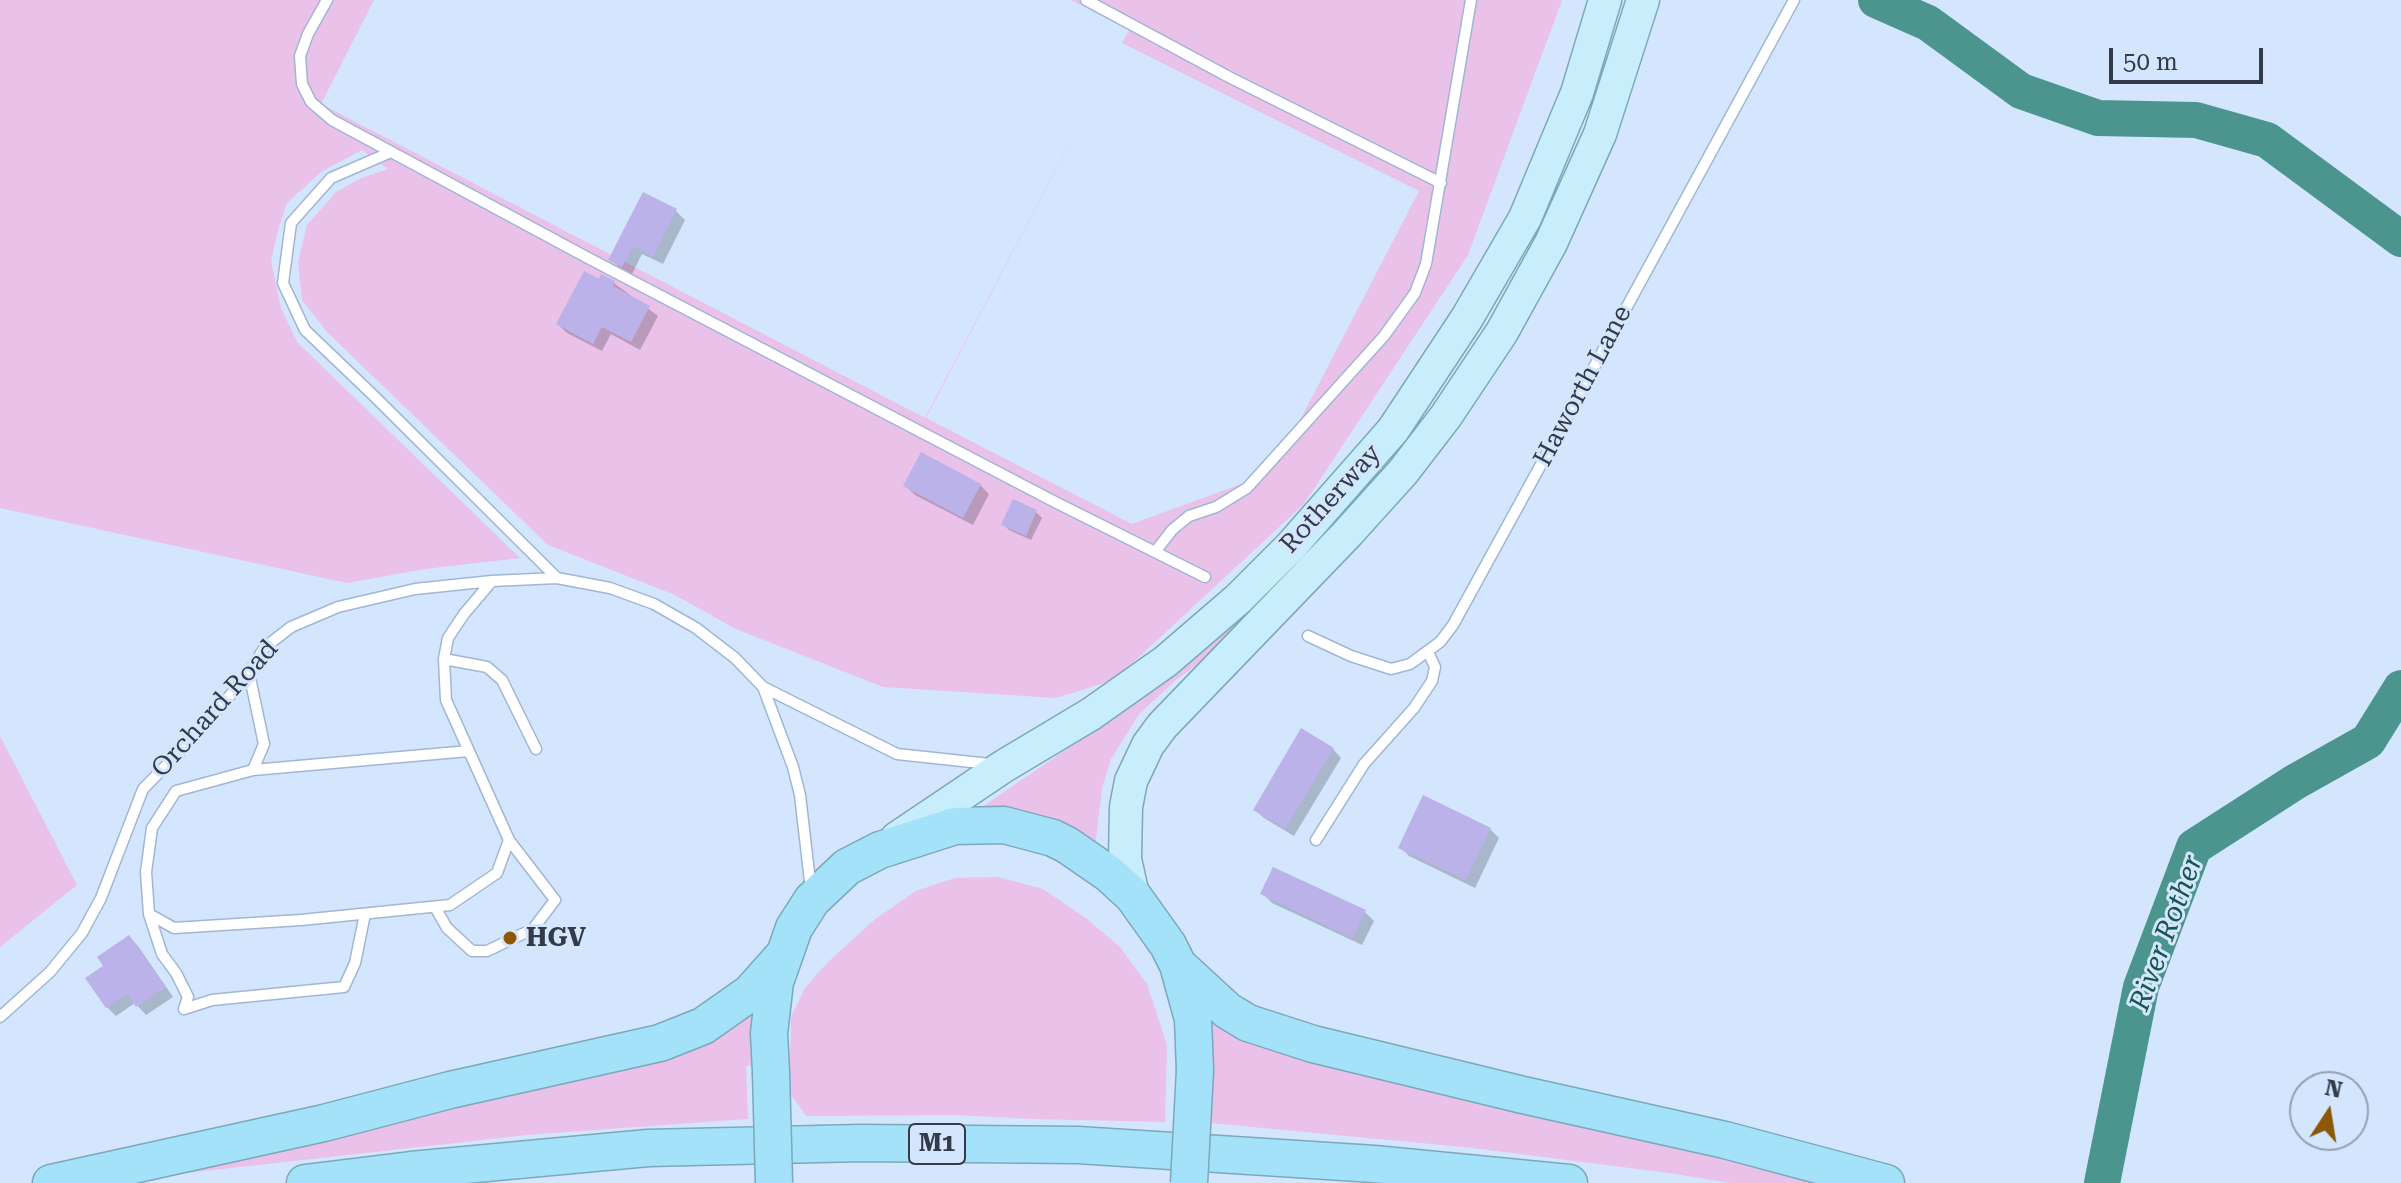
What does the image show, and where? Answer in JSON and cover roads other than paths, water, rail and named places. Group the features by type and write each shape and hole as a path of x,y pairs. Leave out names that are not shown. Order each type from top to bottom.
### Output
{"highway":[{"path":"774,1183 769,1033 775,982 794,928 812,900 847,867 880,850 955,826 1004,825 1053,838 1109,874 1133,896 1168,945 1178,965 1193,1019 1195,1070 1189,1183"},
{"path":"51,1183 324,1123 450,1090 660,1043 703,1026 750,993 783,956"},
{"path":"1178,965 1228,1011 1248,1023 1313,1044 1725,1140 1886,1183"},
{"name":"M1","path":"305,1183 648,1148 861,1143 1078,1145 1374,1164 1569,1183"}],"main road":[{"name":"Rotherway","path":"880,850 1004,766 1091,714 1166,661 1238,599 1291,546 1393,430 1467,318 1525,218 1577,93 1605,0"},
{"name":"Rotherway","path":"1133,896 1125,859 1126,807 1131,781 1148,745 1162,726 1403,472 1446,416 1502,332 1551,243 1600,134 1643,0"}],"lane":[{"path":"327,0 300,56 302,84 311,102 332,120 604,267 1205,577"},
{"path":"1086,0 1229,77 1441,183"},
{"path":"1155,552 1172,530 1189,516 1216,507 1247,488 1384,336 1415,293 1426,264 1471,0"},
{"name":"Haworth Lane","path":"1308,636 1351,656 1391,669 1410,664 1428,652 1453,625 1794,0"},
{"path":"391,152 331,178 291,223 283,283 305,330 557,578"},
{"name":"Orchard Road","path":"0,1017 50,972 82,933 101,898 143,789 199,732 249,673 264,648 291,627 338,607 415,589 492,581 557,578 610,588 654,604 696,628 735,658 763,687 897,754 1004,766"},
{"path":"435,907 447,928 472,951 487,951 533,929 555,900 509,840 446,700 444,659 448,638 492,581"},
{"path":"1316,840 1364,764 1414,708 1432,681 1435,667 1428,652"},
{"path":"444,659 487,667 502,680 536,749"},
{"path":"249,673 264,744 253,770"},
{"name":"Orchard Road","path":"763,687 793,767 800,795 812,900"},
{"path":"365,914 355,963 344,987 212,1000 184,1009 188,997 162,954 149,914 146,872 152,828 176,791 253,770 469,751"},
{"path":"149,914 174,928 219,927 450,905 497,873 509,840"}],"waterway":[{"name":"River Rother","path":"1876,0 1928,23 2021,91 2098,118 2196,120 2267,140 2401,239"},
{"name":"River Rother","path":"2102,1183 2141,987 2194,847 2295,782 2368,741 2401,688"}],"place":[{"name":"HGV","path":"510,938"}]}
